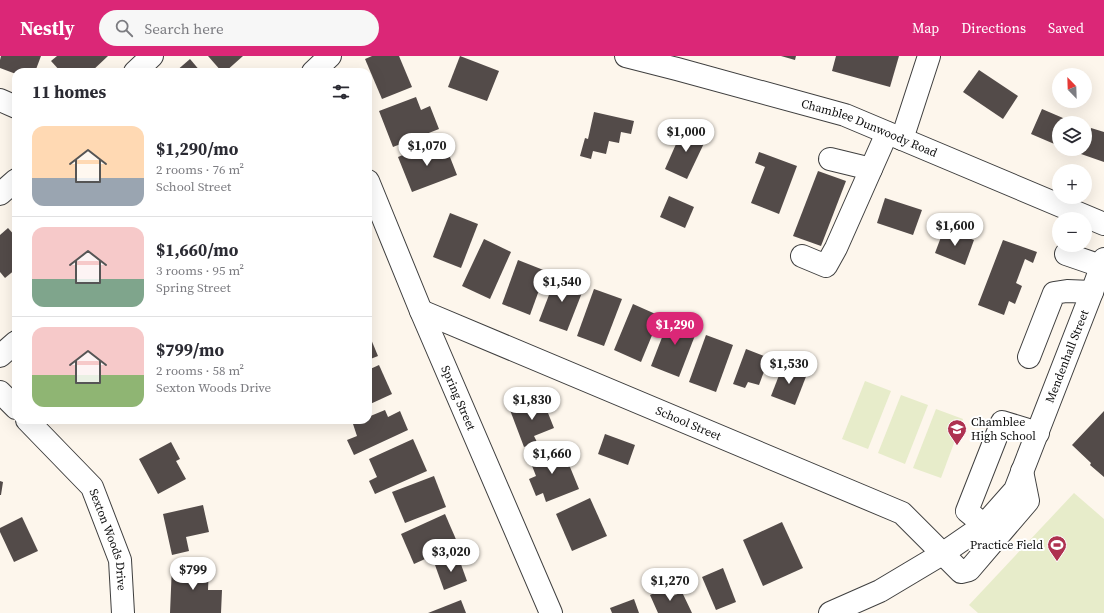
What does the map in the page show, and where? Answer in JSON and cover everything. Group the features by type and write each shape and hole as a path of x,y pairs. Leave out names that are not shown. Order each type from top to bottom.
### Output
{"street":[{"path":"139,68 152,56"},
{"name":"Chamblee Dunwoody Road","path":"626,56 844,115 1104,224"},
{"path":"802,256 826,266 836,248 871,169 894,136 929,56"},
{"path":"0,100 12,105"},
{"path":"830,159 871,169"},
{"path":"0,194 12,184"},
{"name":"Spring Street","path":"372,191 421,311 551,613"},
{"path":"1066,254 1102,262"},
{"name":"Mendenhall Street","path":"830,613 880,591 942,554 984,525 1014,490 1038,433 1102,262"},
{"path":"1029,357 1054,294 1067,291 1092,292"},
{"name":"School Street","path":"421,311 902,513 961,572 969,570 1028,501 1022,471"},
{"path":"0,356 12,346"},
{"path":"0,392 12,404"},
{"path":"984,525 967,511 1002,422 1038,433"},
{"name":"Sexton Woods Drive","path":"31,424 92,487 120,560 123,613"}],"green space":[{"path":"865,381 891,391 868,449 842,439"},
{"path":"901,395 928,405 905,464 878,453"},
{"path":"936,409 963,419 941,478 913,468"},
{"name":"Practice Field","path":"1074,493 1104,519 1104,613 978,613 969,605"}],"building":[{"path":"1,56 41,56 36,68 12,68 12,72 0,68"},
{"path":"57,56 108,56 95,68 57,68 51,61"},
{"path":"208,56 243,56 230,68 218,68"},
{"path":"372,56 399,56 412,87 382,99 372,75 372,68 369,68 365,59"},
{"path":"460,56 499,71 487,101 448,87"},
{"path":"781,56 796,56 795,60"},
{"path":"836,56 899,56 890,87 832,71"},
{"path":"190,59 198,68 180,68"},
{"path":"979,70 1018,96 1003,119 963,92"},
{"path":"416,97 421,110 430,106 439,129 393,147 379,111"},
{"path":"1042,109 1058,116 1052,116 1052,143 1031,134"},
{"path":"594,112 634,121 631,134 621,132 619,143 609,141 606,154 593,151 591,159 580,156 585,138 588,139"},
{"path":"684,126 707,137 687,179 665,169"},
{"path":"1092,128 1104,132 1104,162 1087,156 1092,156"},
{"path":"434,142 439,155 448,152 457,175 412,192 398,157"},
{"path":"759,152 797,166 779,214 751,203 765,167 755,163"},
{"path":"818,171 846,181 821,246 793,236"},
{"path":"669,196 694,207 685,228 660,217"},
{"path":"885,198 922,210 913,235 877,223"},
{"path":"450,213 478,224 461,268 433,257"},
{"path":"8,228 12,232 12,272 5,278 0,272 0,235"},
{"path":"944,229 974,240 965,265 935,253"},
{"path":"484,239 511,252 490,299 462,286"},
{"path":"1003,240 1037,252 1033,263 1025,259 1016,283 1022,286 1015,304 1009,301 1004,315 978,305"},
{"path":"518,260 546,271 530,315 502,304"},
{"path":"557,274 585,285 567,331 539,321"},
{"path":"594,289 622,299 604,346 577,336"},
{"path":"633,304 660,316 641,362 614,350"},
{"path":"671,314 699,325 679,377 651,366"},
{"path":"706,335 733,345 716,392 689,382"},
{"path":"372,342 378,356 372,358"},
{"path":"746,349 769,358 759,385 748,382 745,388 733,384"},
{"path":"379,365 392,394 372,403 372,368"},
{"path":"783,365 807,374 795,405 771,396"},
{"path":"542,398 554,428 534,436 537,442 524,447 510,410"},
{"path":"385,410 388,417 400,411 408,430 354,455 347,440 357,436 353,424 372,424 372,415"},
{"path":"1104,411 1104,477 1090,465 1091,463 1072,445"},
{"path":"605,434 635,445 628,465 598,454"},
{"path":"413,439 427,471 375,494 369,481 377,477 369,459"},
{"path":"171,442 180,459 176,461 186,479 158,494 139,459"},
{"path":"561,445 579,489 546,502 543,493 536,496 529,479 536,476 529,458"},
{"path":"434,476 446,507 405,523 392,492"},
{"path":"0,481 3,482 1,495 0,495"},
{"path":"590,498 607,536 572,551 556,514"},
{"path":"203,505 209,532 186,537 189,551 172,555 163,514"},
{"path":"445,514 458,544 414,564 401,534"},
{"path":"22,517 38,551 14,562 0,532 0,528"},
{"path":"782,522 803,568 763,586 743,540"},
{"path":"458,556 467,581 444,590 435,565"},
{"path":"172,565 209,566 208,590 222,590 221,613 170,613"},
{"path":"723,568 736,602 716,610 702,577"},
{"path":"668,586 673,596 682,592 692,613 658,613 650,595"},
{"path":"634,599 639,613 612,613 610,608"},
{"path":"461,600 466,613 428,613"}],"place":[{"name":"Chamblee High School","path":"957,446"},
{"name":"Practice Field","path":"1057,562"}]}
